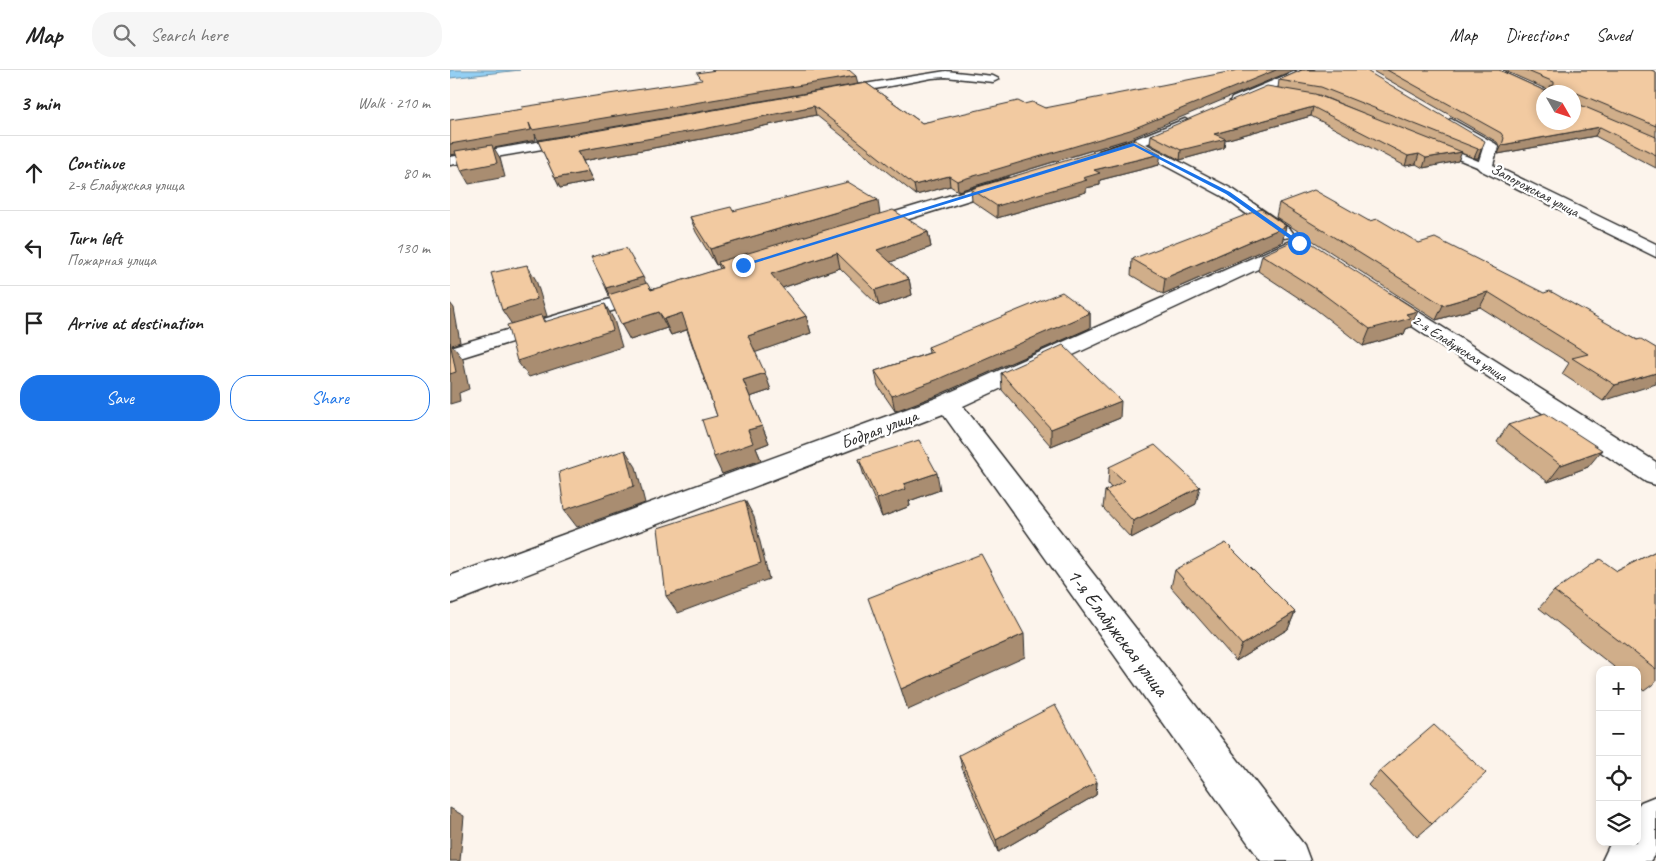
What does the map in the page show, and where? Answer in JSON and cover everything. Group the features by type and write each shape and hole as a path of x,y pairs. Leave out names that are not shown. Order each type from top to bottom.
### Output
{"street":[{"path":"1221,107 1273,90 1308,70"},
{"path":"825,94 932,75 946,74 993,78"},
{"path":"1087,159 1135,144 1204,114"},
{"name":"Запорожская улица","path":"1441,118 1491,147 1485,167 1656,251"},
{"path":"450,161 591,136"},
{"name":"Бодрая улица","path":"450,590 948,403 1307,249 1228,193 1135,144"},
{"path":"848,232 1020,180"},
{"name":"2-я Елабужская улица","path":"1366,286 1656,475"},
{"path":"450,354 668,288"},
{"name":"1-я Елабужская улица","path":"948,403 1288,861"},
{"path":"1624,861 1656,817"}],"lane":[{"path":"1428,144 1485,167"}],"water":[{"path":"450,70 520,70 450,78"}],"building":[{"path":"716,70 849,70 856,76 532,130 529,123 531,130 450,144 450,120 523,109 522,107 702,80 697,73"},
{"path":"1238,70 1276,70 1130,130 957,181 949,176 914,185 814,106 704,129 578,151 588,172 555,178 538,141 866,83 922,123 1018,101 1024,104 1032,102 1045,108"},
{"path":"1302,70 1365,70 1485,141 1482,148 1478,149 1321,87 1279,80"},
{"path":"1387,70 1499,70 1536,87 1536,130 1581,130 1581,105 1656,137 1656,155 1600,127 1502,145 1504,138 1501,133"},
{"path":"1525,70 1651,70 1656,72 1656,126 1581,95 1581,85 1554,85 1554,82"},
{"path":"1267,86 1315,94 1462,152 1426,158 1419,154 1408,156 1313,107 1214,134 1226,139 1181,150 1151,135"},
{"path":"1135,140 1161,154 1094,170 1100,173 1083,178 1087,180 997,206 971,189"},
{"path":"492,145 497,163 461,170 455,151"},
{"path":"848,182 878,200 710,249 690,217 731,207 733,211"},
{"path":"1314,190 1369,221 1378,219 1419,243 1435,238 1544,293 1550,291 1637,340 1641,339 1656,348 1656,373 1615,385 1572,358 1588,354 1488,292 1443,305 1279,203"},
{"path":"1261,209 1286,226 1165,278 1132,259"},
{"path":"893,210 928,232 877,250 909,279 875,290 837,253 771,274 806,316 748,336 765,373 743,380 762,426 748,430 753,443 714,457 702,420 717,416 682,313 664,319 659,312 621,324 608,295 647,283 651,290 722,268 718,262"},
{"path":"1302,237 1418,311 1406,314 1411,318 1370,329 1319,291 1262,255"},
{"path":"626,248 643,277 606,288 591,257"},
{"path":"527,265 537,299 502,310 491,273"},
{"path":"1062,292 1090,313 936,380 892,396 875,371 933,352 928,347"},
{"path":"605,304 613,330 517,361 507,325 541,315 544,322"},
{"path":"450,342 456,372 450,374"},
{"path":"1063,345 1121,401 1051,429 1001,373"},
{"path":"1545,413 1602,450 1561,465 1508,425"},
{"path":"919,440 937,473 904,484 906,489 877,499 859,459"},
{"path":"1155,445 1200,487 1133,521 1105,491 1124,481 1109,467"},
{"path":"625,450 634,486 564,510 559,472"},
{"path":"745,500 761,563 666,596 658,528"},
{"path":"1226,543 1295,612 1242,645 1175,570"},
{"path":"1656,551 1656,669 1554,591 1600,559 1617,571"},
{"path":"981,554 1024,634 901,689 868,598"},
{"path":"1055,705 1097,782 996,840 959,755"},
{"path":"1434,725 1486,773 1432,824 1380,771"}],"route":[{"path":"743,265 1135,144 1228,193 1299,243"}]}
